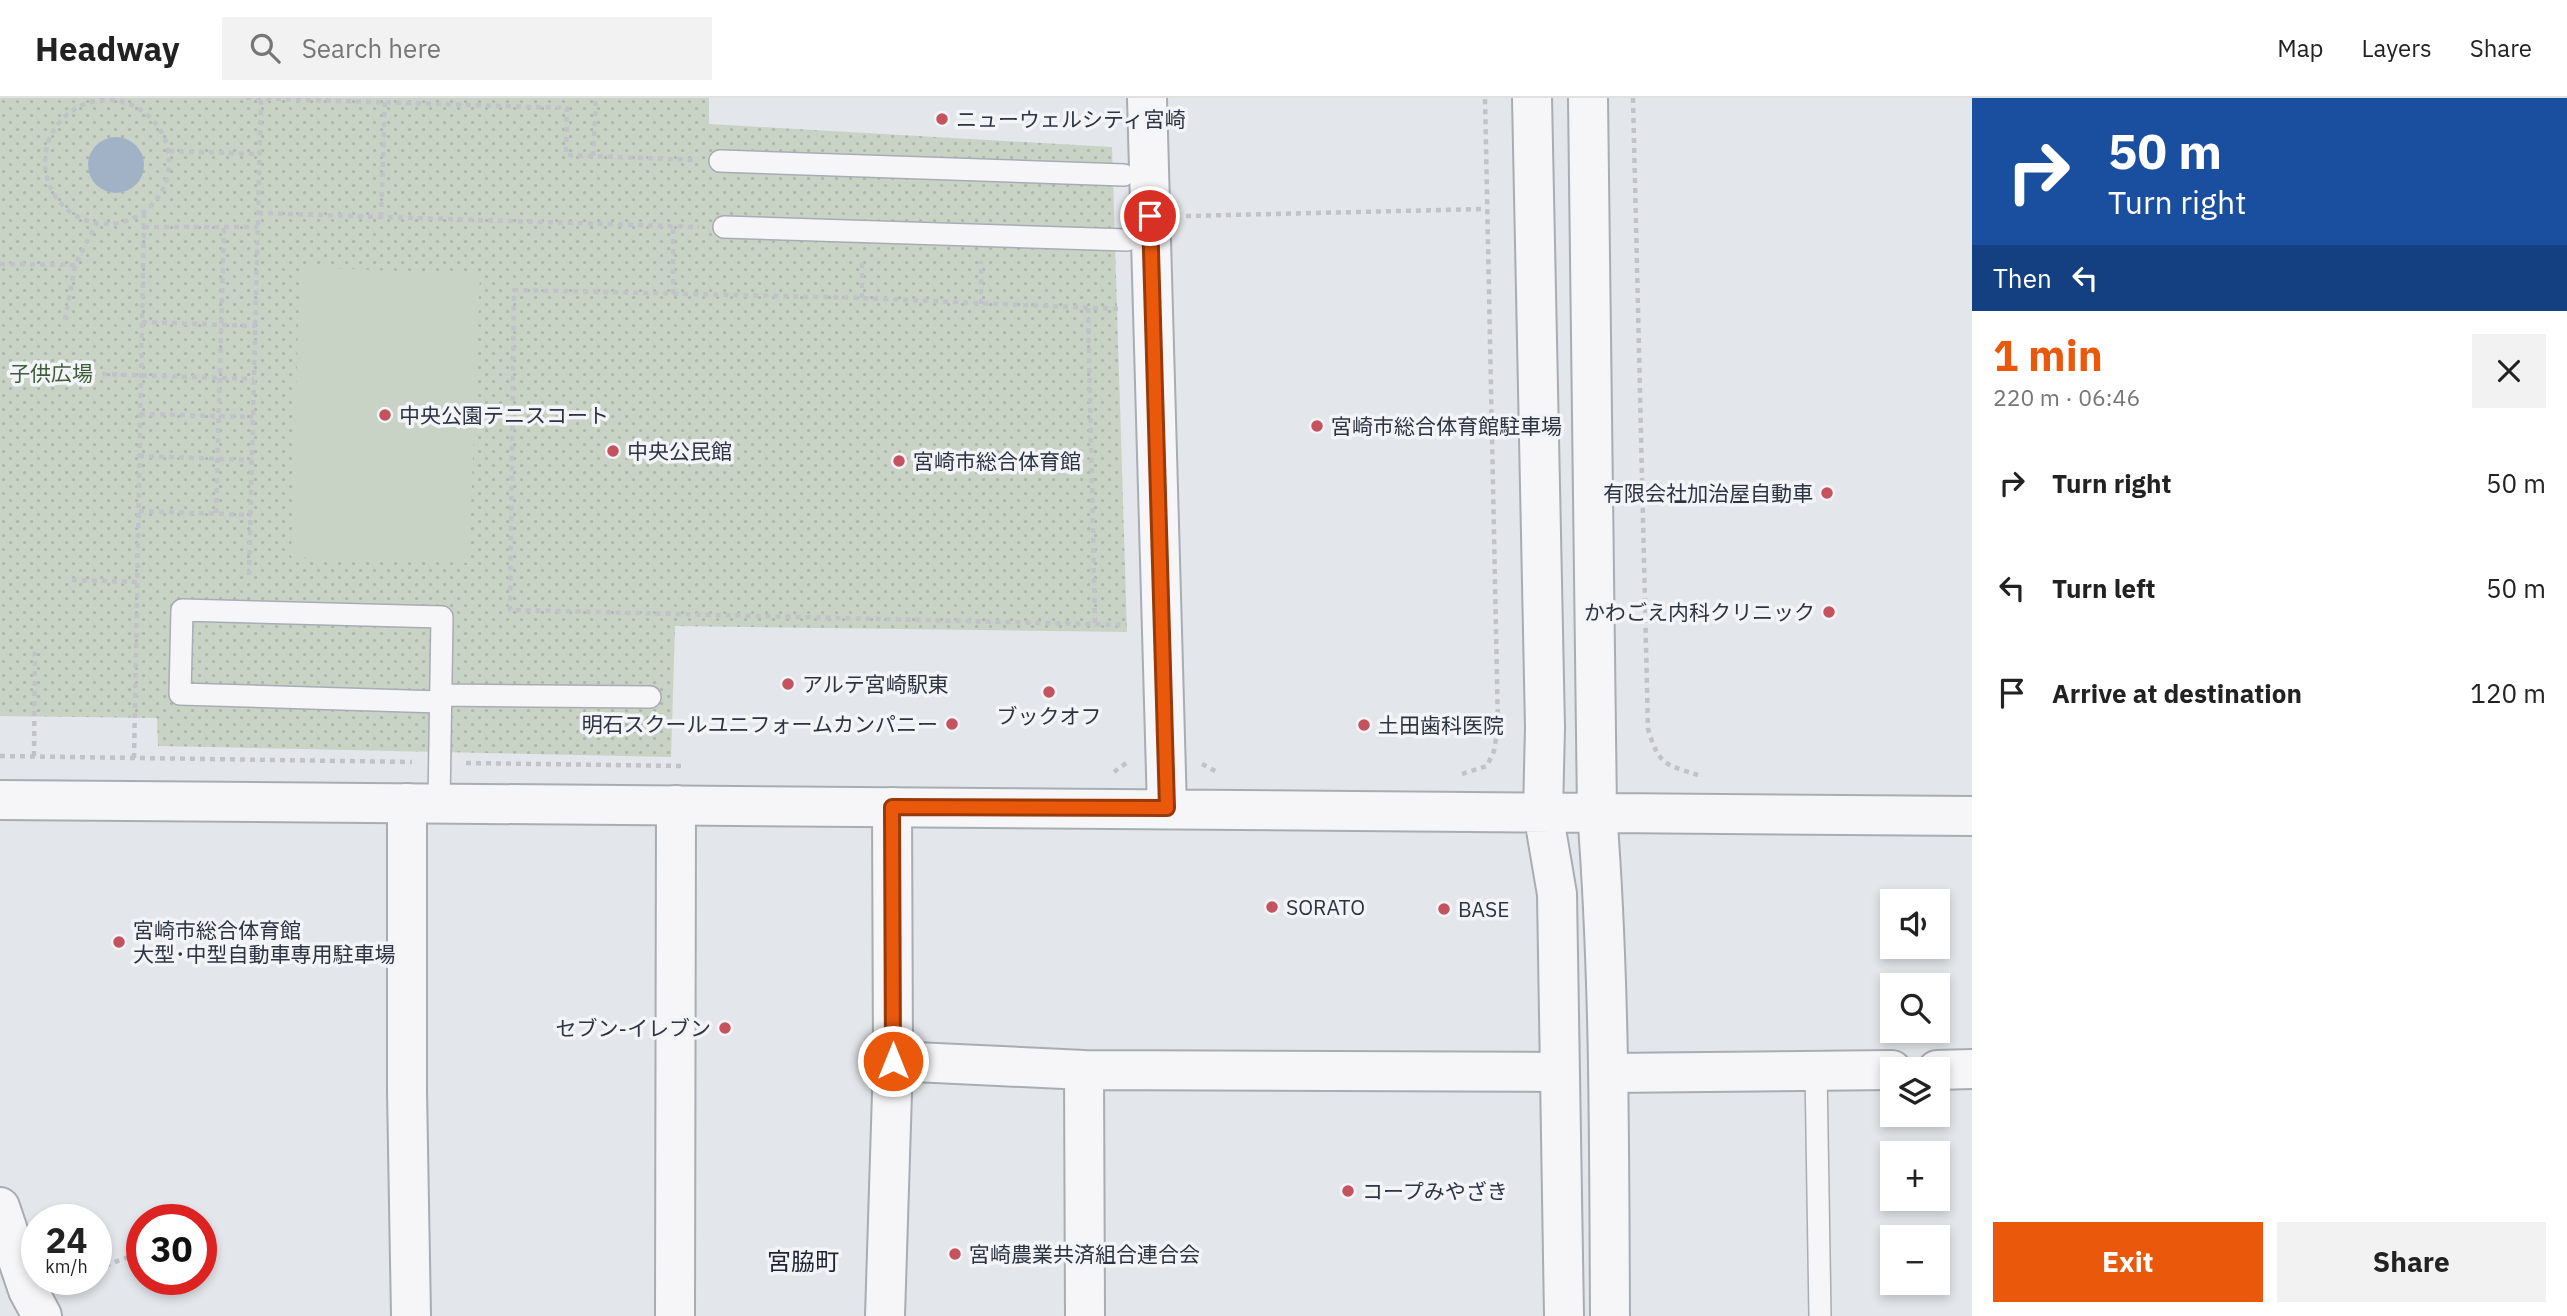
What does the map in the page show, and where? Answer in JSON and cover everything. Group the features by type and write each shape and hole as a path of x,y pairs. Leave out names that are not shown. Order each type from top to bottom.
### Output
{"street":[{"path":"1147,98 1167,808"},
{"path":"1532,98 1544,714 1543,811 1557,894 1564,1316"},
{"path":"1588,98 1597,812 1603,894 1609,1073 1611,1316"},
{"path":"0,800 1972,816"},
{"path":"411,1316 407,1091 423,803"},
{"path":"675,1316 676,805"},
{"path":"886,1316 893,1061 892,807"},
{"path":"893,1061 1084,1070 1559,1072"},
{"path":"1950,1069 1972,1069"},
{"path":"1084,1070 1085,1316"},
{"path":"1609,1073 1880,1070"},
{"path":"0,1207 23,1301"}],"lane":[{"path":"720,161 1124,175"},
{"path":"724,228 1127,240"},
{"path":"423,803 439,762 440,698 442,617 182,610 180,694 440,698 650,697"},
{"path":"1816,1070 1820,1316"}],"path":[{"path":"246,98 385,99 567,108 566,155 720,161"},
{"path":"248,575 262,98"},
{"path":"593,156 596,98"},
{"path":"1449,774 1462,774 1487,766 1494,751 1497,734 1485,98"},
{"path":"1633,98 1648,729 1659,758 1674,767 1701,776"},
{"path":"105,99 126,100 141,109 164,135 169,152 169,172 163,191 145,212 135,219 116,225 96,224 76,217 60,205 49,188 44,168 46,147 54,129 67,113 85,103 105,99"},
{"path":"381,217 385,99"},
{"path":"169,152 260,154"},
{"path":"1182,216 1486,209"},
{"path":"134,758 145,212"},
{"path":"258,213 724,228"},
{"path":"65,320 75,265 96,224"},
{"path":"673,226 673,294"},
{"path":"144,227 258,227"},
{"path":"216,513 224,227"},
{"path":"862,232 862,299"},
{"path":"981,236 981,304"},
{"path":"0,264 75,265"},
{"path":"1129,310 862,299 514,290 510,610 1138,625"},
{"path":"1088,308 1095,624"},
{"path":"142,322 256,326"},
{"path":"102,374 254,379"},
{"path":"140,414 253,417"},
{"path":"139,456 252,460"},
{"path":"139,511 251,514"},
{"path":"72,580 137,582"},
{"path":"34,756 35,652"},
{"path":"0,756 687,766"},
{"path":"1101,772 1115,772 1132,757"},
{"path":"1199,762 1220,774"}],"green space":[{"name":"子供広場","path":"0,98 709,98 709,124 1112,147 1127,632 675,626 671,757 158,746 157,718 0,716"},
{"name":"中央公園テニスコート","path":"300,267 480,274 469,563 291,557"}],"water":[{"path":"116,137 127,139 136,145 142,154 142,176 136,185 127,191 116,193 105,191 96,185 90,176 88,165 90,154 96,145 105,139"}],"place":[{"name":"ニューウェルシティ宮崎","path":"942,119"},
{"name":"中央公園テニスコート","path":"385,415"},
{"name":"宮崎市総合体育館駐車場","path":"1317,426"},
{"name":"中央公民館","path":"613,451"},
{"name":"宮崎市総合体育館","path":"899,461"},
{"name":"有限会社加治屋自動車","path":"1827,493"},
{"name":"かわごえ内科クリニック","path":"1829,612"},
{"name":"アルテ宮崎駅東","path":"788,684"},
{"name":"ブックオフ","path":"1049,692"},
{"name":"明石スクールユニフォームカンパニー","path":"952,724"},
{"name":"土田歯科医院","path":"1364,725"},
{"name":"SORATO","path":"1272,907"},
{"name":"BASE","path":"1444,909"},
{"name":"宮崎市総合体育館 大型･中型自動車専用駐車場","path":"119,942"},
{"name":"セブン-イレブン","path":"725,1028"},
{"name":"コープみやざき","path":"1348,1191"},
{"name":"宮崎農業共済組合連合会","path":"955,1254"}],"district":[{"name":"宮脇町","path":"803,1261"}],"route":[{"path":"893,1061 892,807 1167,808 1150,216"}]}
